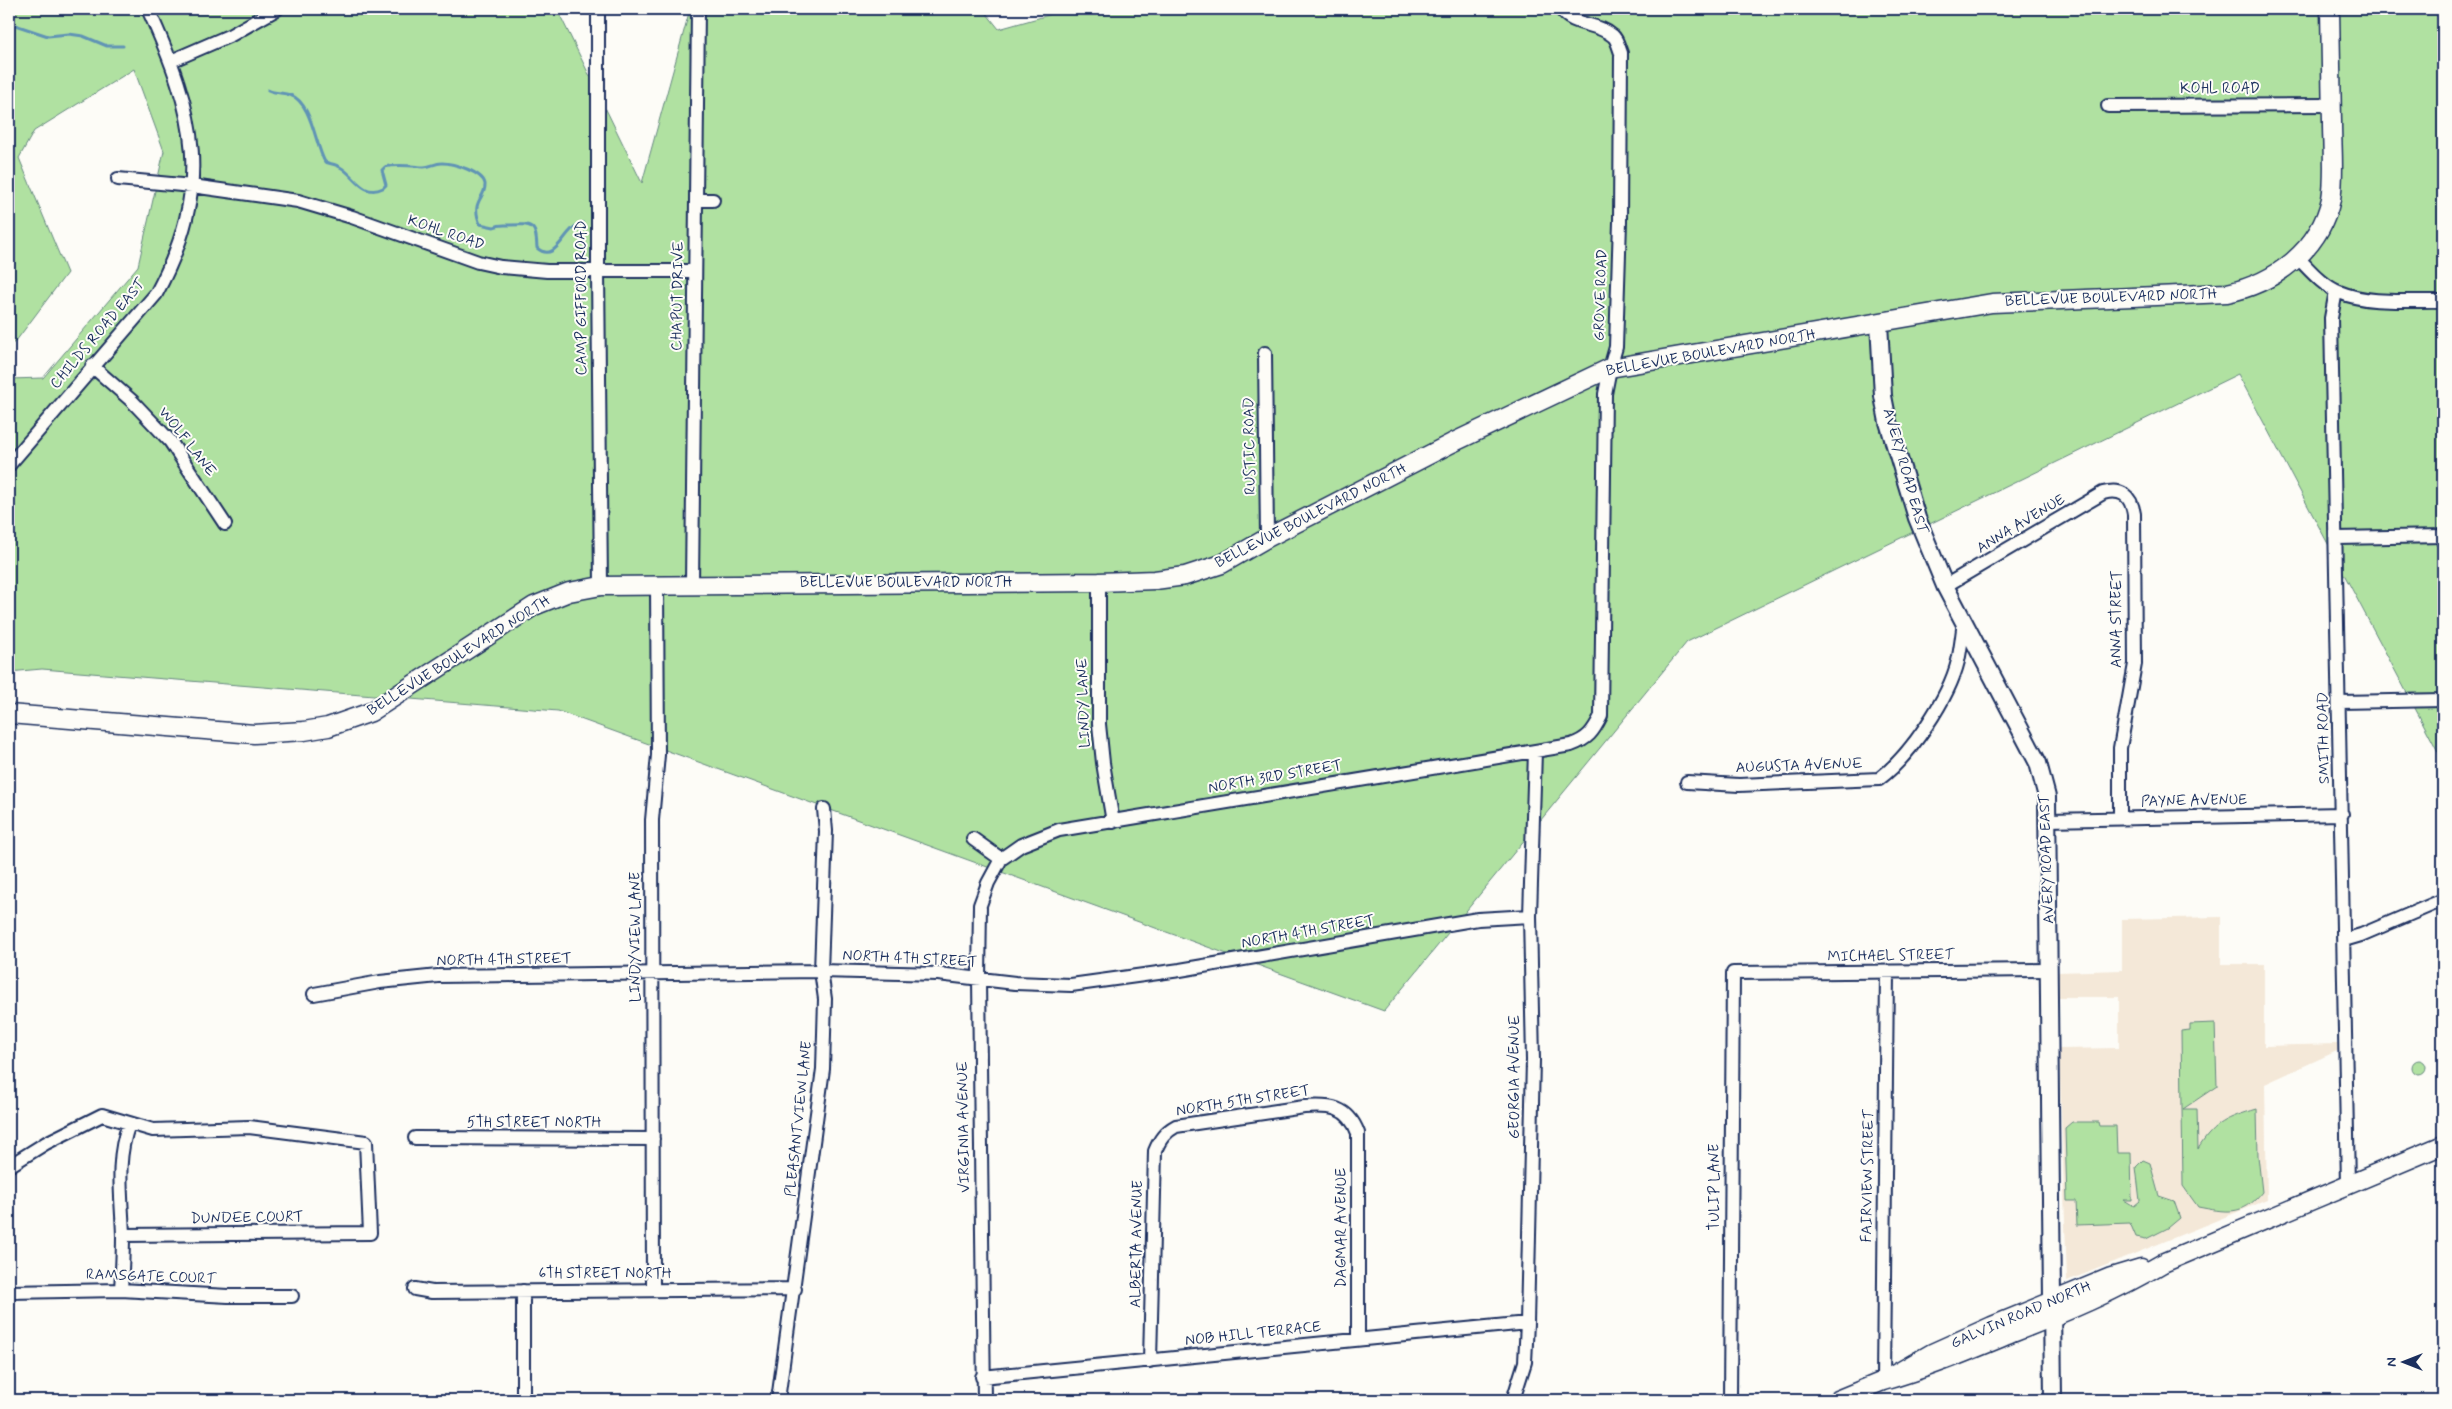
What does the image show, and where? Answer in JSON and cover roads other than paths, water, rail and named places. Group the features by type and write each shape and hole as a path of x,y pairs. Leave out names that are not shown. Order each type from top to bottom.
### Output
{"main road":[{"name":"BELLEVUE BOULEVARD NORTH","path":"9,714 254,734 304,731 328,727 370,712 534,606 568,592 601,586 1099,582 1155,580 1185,576 1222,564 1267,538 1452,443 1610,368 1992,303 2227,293 2249,289 2266,281 2298,258 2315,238 2330,199 2332,105 2330,9"},
{"name":"GALVIN ROAD NORTH","path":"1837,1400 1883,1380 1924,1370 2052,1309 2131,1282 2163,1263 2443,1145"}],"street":[{"name":"CHILDS ROAD EAST","path":"9,465 92,366 156,294 168,272 178,244 192,186 193,153 190,123 171,61 148,9"},
{"path":"171,61 231,35 277,9"},
{"name":"CAMP GIFFORD ROAD","path":"598,9 601,586"},
{"name":"CHAPUT DRIVE","path":"692,584 698,9"},
{"name":"GROVE ROAD","path":"1561,9 1574,20 1603,29 1614,36 1622,53 1616,347 1605,394 1601,716 1593,733"},
{"name":"KOHL ROAD","path":"2108,106 2332,105"},
{"name":"KOHL ROAD","path":"118,179 192,186 298,201 352,217 486,264 524,270 694,271"},
{"path":"697,200 713,200"},
{"path":"2298,258 2317,277 2336,290 2366,299 2443,301"},
{"name":"SMITH ROAD","path":"2336,290 2331,318 2337,538 2348,1185"},
{"name":"AVERY ROAD EAST","path":"1879,323 1881,378 1888,422 1917,518 1945,586 2038,763 2046,790 2050,970 2053,1400"},
{"name":"RUSTIC ROAD","path":"1265,353 1267,538"},
{"name":"WOLF LANE","path":"92,366 138,407 170,441 225,524"},
{"name":"ANNA AVENUE","path":"1945,586 2103,494 2113,491"},
{"name":"ANNA STREET","path":"2113,491 2126,495 2132,503 2134,514 2135,664 2120,748 2120,818"},
{"path":"2337,538 2443,536"},
{"name":"LINDY LANE","path":"1099,582 1099,724 1103,763 1113,822"},
{"name":"LINDYVIEW LANE","path":"653,1290 652,820 658,755 657,585"},
{"name":"AUGUSTA AVENUE","path":"1687,782 1739,785 1879,779 1892,769 1917,738 1940,703 1958,662 1964,622"},
{"path":"2340,702 2443,700"},
{"name":"NORTH 3RD STREET","path":"1001,859 1021,845 1059,830 1571,745 1584,741 1593,733"},
{"name":"GEORGIA AVENUE","path":"1513,1400 1525,1362 1528,1323 1533,1060 1530,916 1535,751"},
{"name":"PLEASANTVIEW LANE","path":"778,1400 823,1069 825,999 821,971 826,831 824,809"},
{"name":"PAYNE AVENUE","path":"2048,820 2342,814"},
{"path":"973,839 1001,859"},
{"name":"VIRGINIA AVENUE","path":"984,1400 982,1377 980,905 988,883 1001,859"},
{"path":"2344,940 2361,935 2443,900"},
{"name":"NORTH 4TH STREET","path":"314,994 380,982 438,976 653,975 821,971 938,974 1015,983 1071,984 1180,970 1478,919 1530,916"},
{"name":"MICHAEL STREET","path":"1733,974 2050,970"},
{"name":"FAIRVIEW STREET","path":"1883,1380 1886,972"},
{"name":"TULIP LANE","path":"1730,1400 1733,974"},
{"name":"NORTH 5TH STREET","path":"1166,1132 1176,1126 1320,1106 1334,1108 1353,1119"},
{"path":"9,1166 46,1143 102,1115 129,1124 123,1139 121,1159 123,1235 121,1290"},
{"name":"DAGMAR AVENUE","path":"1353,1119 1358,1133 1359,1156 1358,1339"},
{"name":"DUNDEE COURT","path":"123,1235 370,1233 366,1142 249,1127 153,1130 129,1124"},
{"name":"ALBERTA AVENUE","path":"1150,1361 1155,1152 1166,1132"},
{"name":"5TH STREET NORTH","path":"415,1138 653,1139"},
{"name":"6TH STREET NORTH","path":"415,1289 432,1292 794,1289"},
{"name":"RAMSGATE COURT","path":"9,1292 121,1290 228,1296 292,1296"},
{"path":"523,1291 523,1400"},
{"name":"NOB HILL TERRACE","path":"982,1377 1528,1323"}],"waterway":[{"path":"9,23 48,36 69,34 83,36 107,46 123,46"},
{"path":"268,90 287,94 297,99 308,115 325,162 337,165 364,188 370,190 383,188 386,185 382,170 385,167 399,165 424,167 447,163 467,169 483,180 485,189 477,205 477,216 480,224 494,227 498,225 524,225 532,227 536,234 537,248 544,252 550,252 576,226 583,223"}]}
